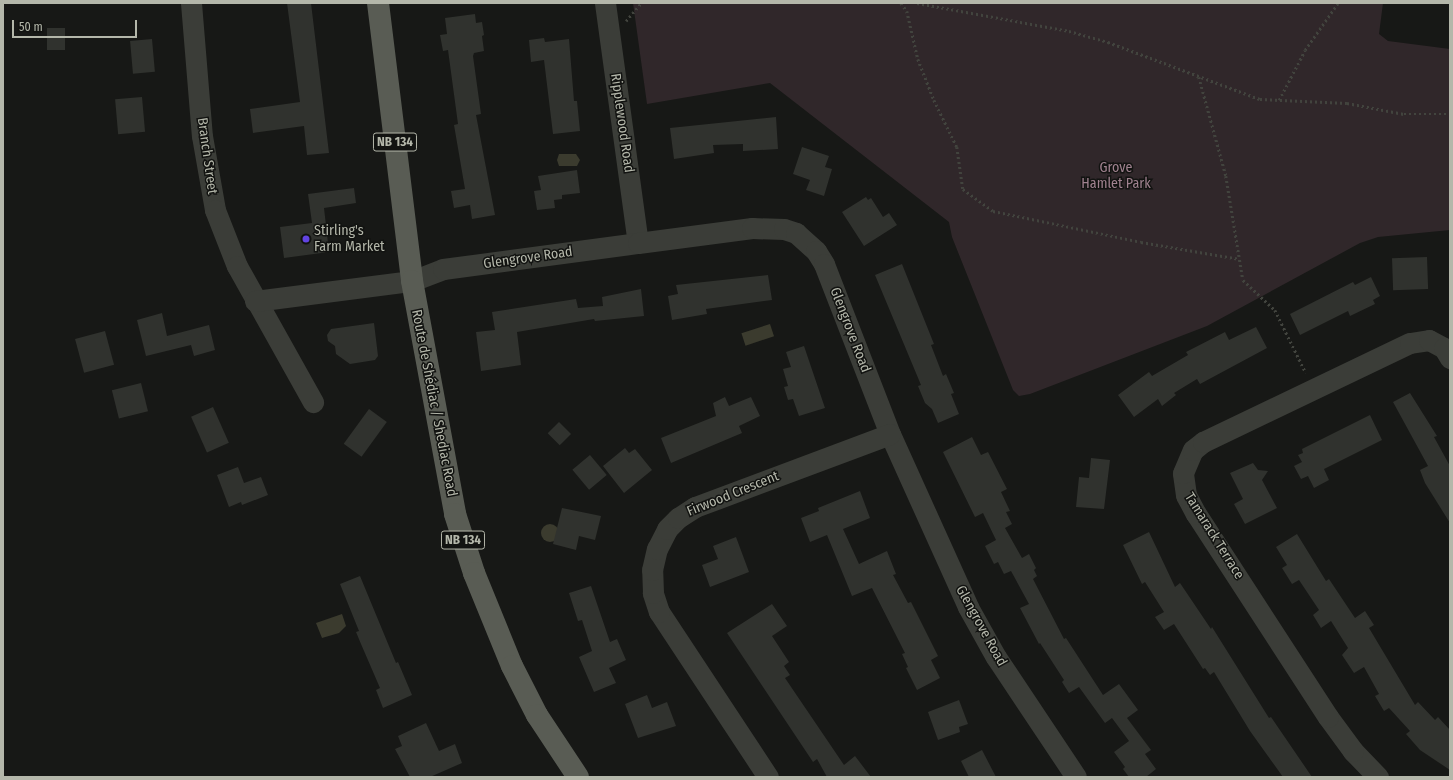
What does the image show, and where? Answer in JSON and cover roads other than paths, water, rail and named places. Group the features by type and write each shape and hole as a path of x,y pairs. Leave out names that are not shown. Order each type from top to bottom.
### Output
{"main road":[{"name":"Route de Shédiac / Shediac Road","path":"378,3 412,281 442,456 455,514 474,572 512,666 537,715 578,777"}],"street":[{"name":"Branch Street","path":"191,3 202,136 215,210 237,266 255,301 313,402"},
{"name":"Ripplewood Road","path":"605,3 638,243"},
{"name":"Glengrove Road","path":"412,281 443,269 752,228 784,229 796,233 816,251 824,264 890,434 968,607 996,657 1076,777"},
{"path":"255,301 412,281"},
{"name":"Tamarack Terrace","path":"1378,777 1353,751 1328,717 1196,514 1182,485 1186,461 1193,450 1203,442 1313,388 1421,339 1437,343 1450,358"},
{"name":"Firwood Crescent","path":"768,777 659,612 653,593 652,570 658,549 667,529 678,518 695,508 890,434"}],"place":[{"name":"Stirling's Farm Market","path":"306,239"}],"park label":[{"name":"Grove Hamlet Park","path":"1116,176"}]}
